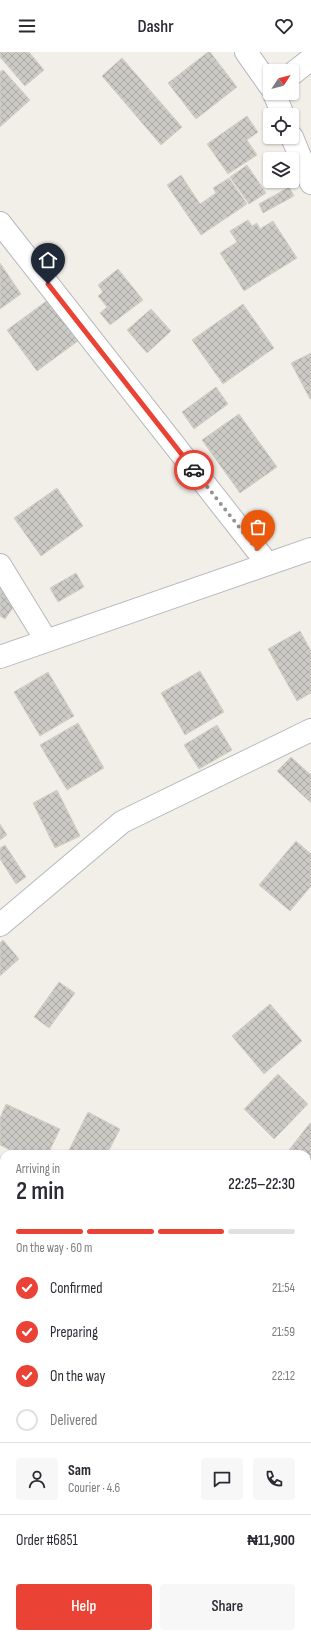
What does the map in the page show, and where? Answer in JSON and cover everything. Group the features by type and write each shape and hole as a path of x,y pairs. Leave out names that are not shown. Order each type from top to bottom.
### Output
{"street":[{"path":"246,52 263,76"},
{"path":"299,68 311,59"},
{"path":"295,144 311,183"},
{"path":"0,223 267,563"},
{"path":"0,657 267,563 311,549"},
{"path":"0,565 46,640"},
{"path":"0,925 122,822 311,730"}],"building":[{"path":"0,52 29,52 44,70 25,86 0,57"},
{"path":"210,52 237,87 196,119 168,83"},
{"path":"122,58 182,127 161,145 102,76"},
{"path":"3,70 30,100 0,127 0,72"},
{"path":"247,116 258,132 247,140 257,155 228,174 207,144"},
{"path":"247,165 266,193 249,204 230,177"},
{"path":"181,175 200,204 216,193 213,188 229,178 247,204 201,235 167,185"},
{"path":"287,188 290,188 294,196 263,213 259,204"},
{"path":"248,220 252,226 257,223 260,229 273,221 297,258 244,291 220,253 237,242 230,231"},
{"path":"0,263 21,294 0,309"},
{"path":"118,269 143,300 110,325 100,313 107,307 98,296 103,292 98,285"},
{"path":"48,300 78,341 37,371 7,330"},
{"path":"243,304 274,348 223,384 192,340"},
{"path":"151,309 171,331 147,353 127,330"},
{"path":"311,353 311,399 310,399 291,363"},
{"path":"216,387 228,404 194,429 182,412"},
{"path":"239,414 277,467 240,493 202,440"},
{"path":"57,488 83,526 41,556 14,518"},
{"path":"76,573 84,587 58,602 50,588"},
{"path":"0,585 19,599 5,619 0,616"},
{"path":"300,631 311,651 311,693 297,701 268,649"},
{"path":"200,671 224,712 185,735 161,693"},
{"path":"48,672 74,716 40,736 14,692"},
{"path":"78,723 104,768 67,790 40,745"},
{"path":"217,725 232,750 199,769 184,745"},
{"path":"291,757 311,775 311,803 277,771"},
{"path":"57,790 80,836 55,848 33,803"},
{"path":"0,824 7,835 0,840"},
{"path":"296,841 311,854 311,886 290,911 259,885"},
{"path":"5,845 26,877 16,884 0,859 0,848"},
{"path":"3,940 19,959 0,976 0,943"},
{"path":"59,982 75,993 49,1028 34,1017"},
{"path":"270,1004 302,1041 264,1074 232,1036"},
{"path":"278,1074 308,1104 274,1139 244,1109"},
{"path":"6,1104 60,1129 50,1150 10,1150 0,1145 0,1118"},
{"path":"88,1112 120,1129 109,1150 69,1150"},
{"path":"310,1123 311,1150 289,1150"}],"way so far":[{"path":"194,470 258,551"}],"route":[{"path":"48,284 194,470"}]}
